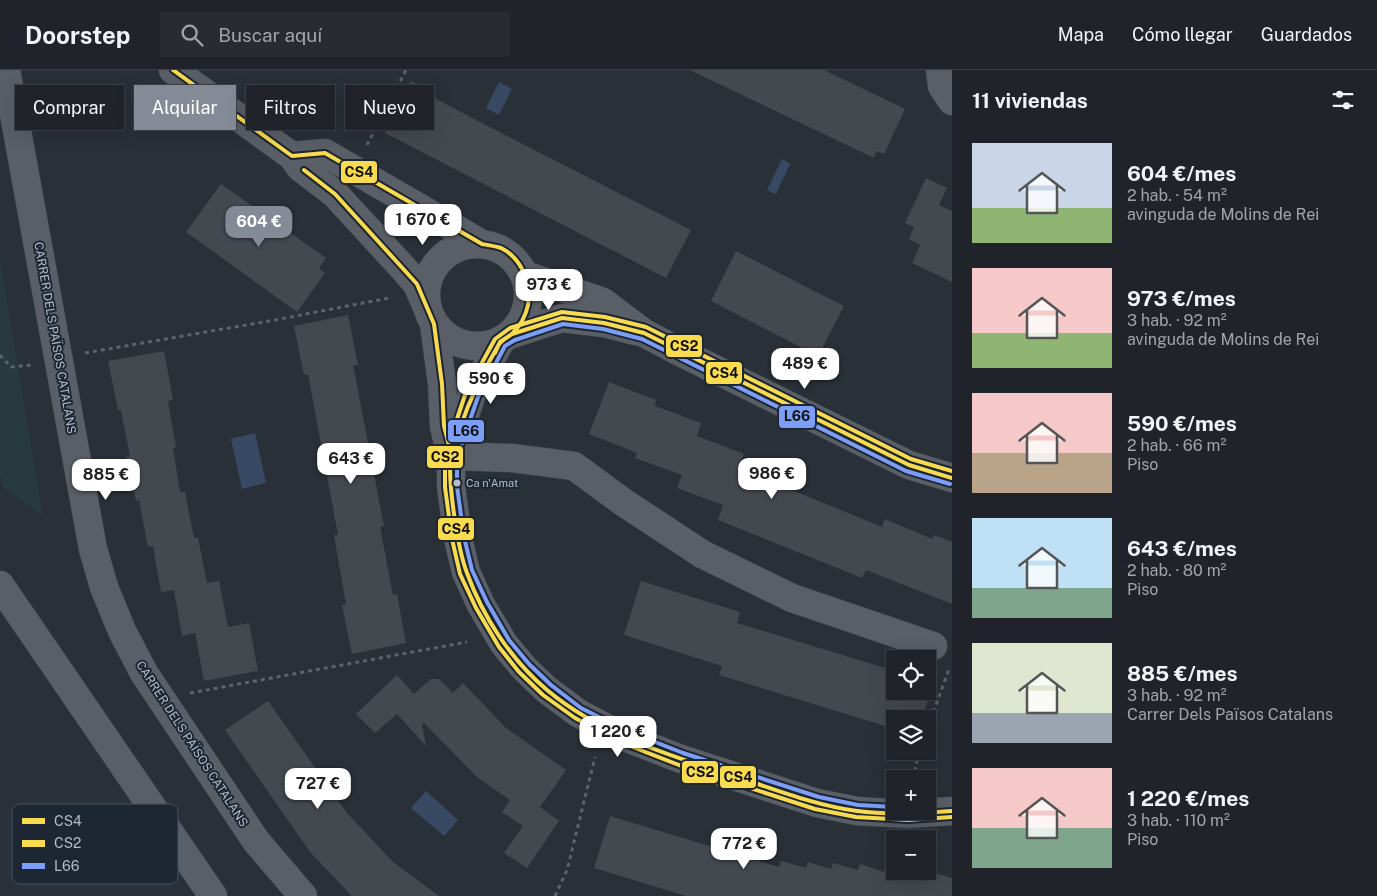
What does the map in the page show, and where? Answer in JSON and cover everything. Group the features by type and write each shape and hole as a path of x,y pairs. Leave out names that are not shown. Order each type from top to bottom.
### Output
{"street":[{"path":"173,70 292,156 301,168 335,194 417,284 430,314 447,338 464,346 482,347 562,318 604,323 644,333"},
{"name":"CARRER DELS PAÏSOS CATALANS","path":"9,73 93,549 104,587 122,631 152,687 256,841 303,896"},
{"path":"292,156 325,153 482,244"},
{"path":"451,456 472,394 506,338 522,321 528,306 529,290 525,275 515,259 500,248 482,244 466,245 451,251 439,261 430,274 425,289 442,384 444,426 451,456 451,486 458,538 466,572 477,597 504,644 524,668 547,690 578,713 622,736 681,759 817,803 857,811 908,814 952,811"},
{"path":"525,275 603,302 644,333 682,353 900,461 952,478"},
{"path":"451,456 512,458 574,466 623,502 702,554 792,598 942,653"},
{"path":"0,585 150,804"},
{"path":"178,845 213,896"}],"path":[{"path":"362,153 406,70"},
{"path":"83,354 389,298"},
{"path":"0,355 11,367 33,365"},
{"path":"192,692 467,642"},
{"path":"931,710 942,653"},
{"path":"555,896 567,870 595,757"}],"green space":[{"path":"0,259 43,516 3,487 0,475"}],"water":[{"path":"499,82 512,89 499,115 486,108"},
{"path":"782,159 790,164 776,194 767,190"},
{"path":"255,433 266,483 242,489 231,439"},
{"path":"426,791 458,820 444,836 411,808"}],"building":[{"path":"690,70 824,70 905,109 884,154 876,151 874,158"},
{"path":"411,81 420,85 409,85"},
{"path":"434,98 691,230 666,278 385,133 386,130 434,130"},
{"path":"926,178 947,188 939,205 952,211 952,282 912,263 920,245 909,239 914,227 905,223"},
{"path":"221,184 326,258 319,268 325,273 297,312 186,232"},
{"path":"736,251 844,306 818,356 711,301"},
{"path":"348,315 358,365 353,365 384,526 380,527 393,595 397,594 406,643 352,654 342,605 346,604 334,535 338,535 308,374 304,375 294,326"},
{"path":"164,351 173,400 168,401 176,447 173,448 180,492 185,492 194,538 198,538 207,583 219,581 228,627 249,623 258,671 204,681 195,633 182,636 174,590 161,592 153,546 148,547 139,500 136,501 126,457 130,456 121,410 118,410 108,361"},
{"path":"609,382 656,400 655,406 701,423 697,436 744,454 738,468 882,527 885,519 932,539 934,535 952,542 952,604 866,570 862,578 718,520 723,505 677,488 682,475 635,458 637,453 589,434"},
{"path":"641,581 740,612 737,623 886,668 886,700 928,700 925,710 886,710 886,726 719,675 722,666 624,635"},
{"path":"397,675 414,694 431,679 439,679 453,693 463,683 506,728 566,770 540,807 559,821 527,868 504,853 523,826 502,812 510,800 477,777 424,723 422,725 426,746 397,714 375,733 356,714"},
{"path":"268,701 347,813 393,862 439,896 352,896 310,852 225,730"},
{"path":"610,816 779,867 781,861 806,868 808,862 831,869 833,863 858,870 860,864 884,872 886,865 886,880 936,880 936,873 952,878 952,896 686,896 594,868"}],"transit line":[{"name":"CS4","path":"173,70 292,156 325,153 482,244 501,248 508,252 524,272 529,297 527,309 518,328 499,344 472,396 451,455 450,466 454,515 467,573 481,606 499,637 534,678 569,706 592,721 617,733 668,754 787,794 829,806 869,812 952,811"},
{"name":"CS4","path":"304,170 335,194 417,284 434,324 442,384 444,426 450,449"},
{"name":"CS2","path":"952,471 911,459 646,327 605,317 562,312 510,328 495,339 466,392 445,455 445,487 452,539 460,574 476,608 499,647 519,672 543,695 575,718 620,742 679,765 815,809 856,817 908,820 952,817"},
{"name":"CS4","path":"495,353 500,342 512,334 562,318 604,323 644,333 909,465 952,478"},
{"name":"L66","path":"886,807 858,805 819,797 683,753 625,730 581,708 551,685 529,664 509,640 487,602 472,570 464,537 457,486 457,457 478,397 505,346 515,340 563,324 603,329 642,339 906,471 950,484"}],"place":[{"name":"Ca n'Amat","path":"457,483"}]}
